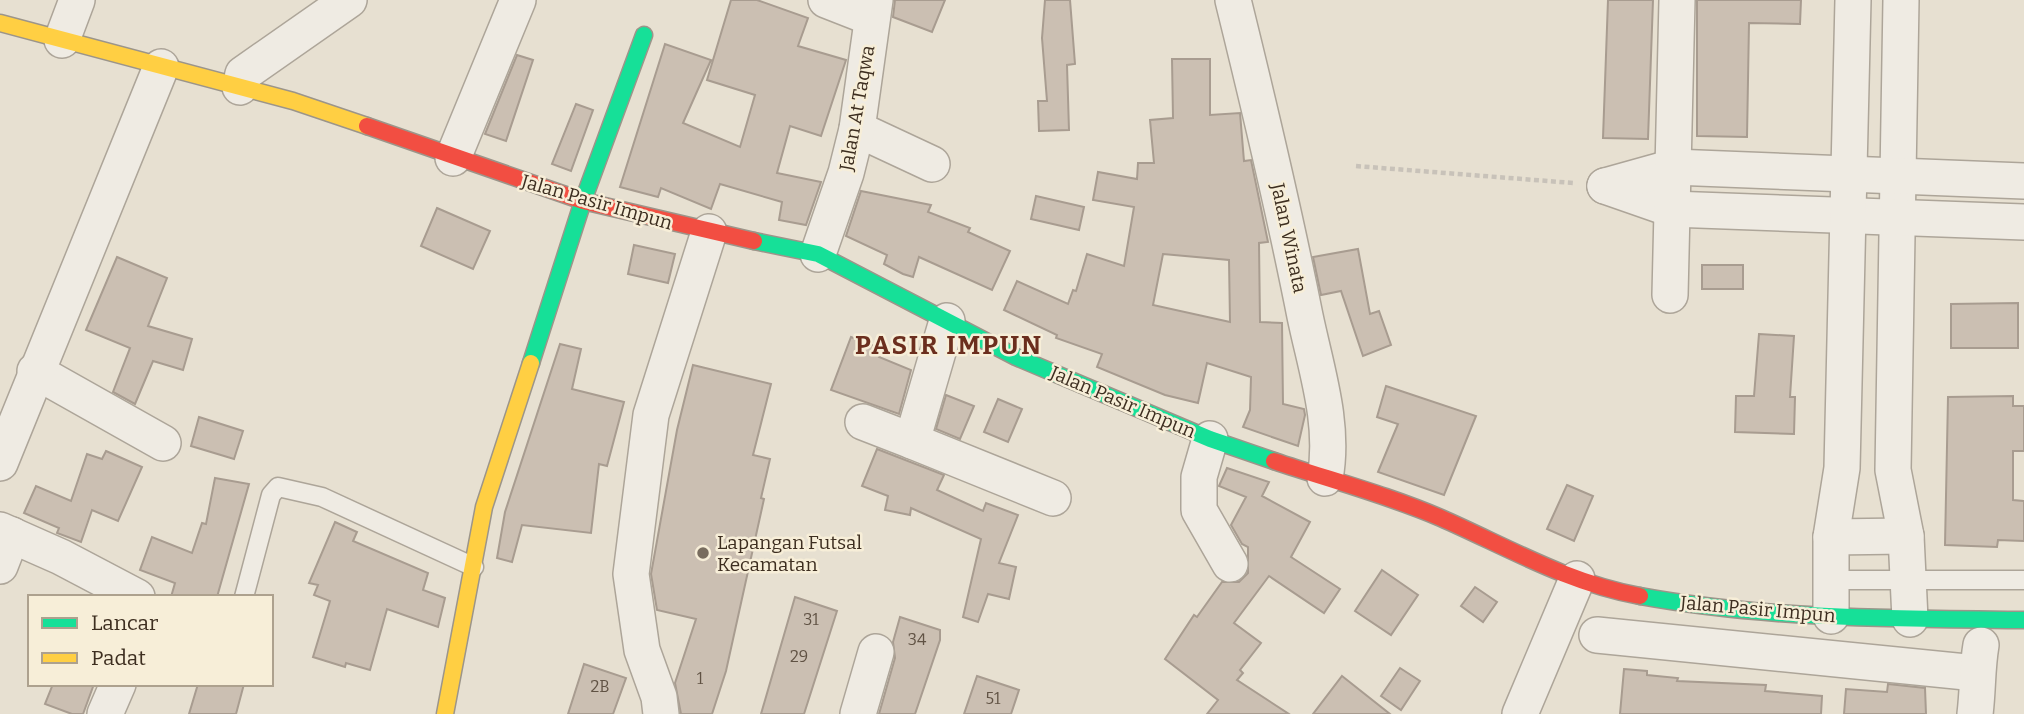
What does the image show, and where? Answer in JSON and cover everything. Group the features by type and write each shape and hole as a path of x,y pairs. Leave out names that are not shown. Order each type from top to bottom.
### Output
{"street":[{"path":"62,40 77,0"},
{"path":"240,87 243,75 349,0"},
{"path":"453,158 518,0"},
{"path":"826,0 873,9"},
{"name":"Jalan Winata","path":"1233,0 1274,164 1325,407 1329,452 1325,478"},
{"path":"1670,295 1677,0"},
{"path":"1831,616 1831,537 1842,468 1853,0"},
{"path":"1901,0 1900,216 1894,470 1906,536 1910,619"},
{"name":"Jalan At Taqwa","path":"818,254 846,173 857,129 873,9"},
{"name":"Jalan Pasir Impun","path":"0,23 293,101 583,201 709,232 818,254 1016,357 1210,439 1439,517 1602,589 1710,609 1910,619 2024,620"},
{"path":"445,714 484,508 506,432 583,201 644,35"},
{"path":"0,463 35,371 161,67"},
{"path":"857,129 932,164"},
{"path":"1605,186 1673,167 2024,181"},
{"path":"1605,186 1671,209 2024,222"},
{"path":"661,714 659,697 642,650 631,574 651,415 709,232"},
{"path":"912,440 947,321"},
{"path":"35,371 163,443"},
{"path":"863,422 1053,498"},
{"path":"1210,439 1199,477 1199,510 1230,564"},
{"path":"1842,468 1894,470"},
{"path":"1831,537 1906,536"},
{"path":"4,544 61,557 133,595"},
{"path":"1520,714 1577,579"},
{"path":"1597,635 1979,659 1975,714"},
{"path":"858,714 876,652"},
{"path":"105,714 117,686"}],"lane":[{"path":"245,595 271,495 278,487 322,497 474,567"},
{"path":"1830,580 2024,580"},
{"path":"121,714 131,686"}],"path":[{"path":"1356,166 1605,186"}],"building":[{"path":"731,0 757,0 808,18 798,46 846,60 821,136 790,126 777,173 821,182 806,225 779,220 782,202 720,184 711,209 661,188 658,197 620,187 665,44 711,60 683,123 740,147 755,95 707,80"},
{"path":"895,0 945,0 932,32 893,17"},
{"path":"1045,0 1070,0 1075,64 1067,65 1069,130 1039,131 1038,101 1047,101 1042,38"},
{"path":"1608,0 1653,0 1648,139 1603,138"},
{"path":"1697,0 1801,0 1800,24 1749,23 1747,137 1697,136"},
{"path":"517,55 533,60 506,141 485,134"},
{"path":"1172,59 1210,59 1210,115 1240,113 1244,161 1251,160 1268,242 1259,243 1260,322 1282,323 1283,404 1304,409 1305,415 1298,446 1243,427 1250,410 1251,377 1207,363 1198,403 1165,395 1097,367 1102,354 1056,338 1057,335 1004,310 1017,281 1068,304 1073,290 1076,291 1087,254 1124,266 1134,207 1093,200 1098,172 1137,179 1138,163 1154,163 1150,120 1173,118","holes":["1163,254 1229,260 1230,322 1153,305"]},
{"path":"576,104 593,110 571,171 552,164"},
{"path":"861,191 931,205 928,212 970,228 968,232 1010,251 992,290 919,257 913,277 903,274 884,264 887,255 846,236"},
{"path":"1036,196 1084,207 1079,230 1031,219"},
{"path":"437,208 490,231 473,269 421,246"},
{"path":"634,245 675,254 668,283 628,274"},
{"path":"1358,249 1370,314 1379,311 1391,345 1363,356 1341,291 1321,295 1313,257"},
{"path":"117,257 167,278 148,326 192,339 183,370 153,361 135,404 113,392 130,348 86,330"},
{"path":"1702,265 1743,265 1743,289 1702,289"},
{"path":"2018,303 2018,348 1951,348 1951,304"},
{"path":"1759,334 1794,336 1790,397 1795,397 1794,434 1735,432 1736,396 1754,396"},
{"path":"851,337 882,349 879,357 911,370 899,414 831,390"},
{"path":"560,344 581,349 572,389 624,402 607,466 599,464 591,533 522,525 512,562 497,558 505,512"},
{"path":"693,365 771,384 753,455 770,459 761,498 764,499 726,671 712,714 681,714 675,683 696,619 657,610 651,574 677,430"},
{"path":"1386,386 1476,416 1444,495 1378,472 1398,424 1377,417"},
{"path":"946,395 974,406 960,439 936,429"},
{"path":"2013,396 2013,406 2024,406 2024,451 2013,451 2013,500 2024,501 2024,541 1998,540 1997,547 1945,545 1948,397"},
{"path":"998,399 1022,409 1008,442 984,432"},
{"path":"199,417 243,431 234,459 191,446"},
{"path":"877,449 944,475 937,490 983,511 986,503 1018,515 999,563 1016,567 1009,599 988,594 978,622 963,617 981,539 911,508 910,515 885,510 888,496 862,486"},
{"path":"106,451 142,467 118,521 92,510 81,542 57,533 59,528 24,513 36,486 71,501 87,454 102,459"},
{"path":"1227,468 1269,482 1262,496 1310,522 1291,557 1340,589 1324,613 1269,576 1234,623 1261,643 1240,670 1243,673 1237,680 1289,714 1207,714 1218,700 1165,659 1194,615 1197,617 1222,582 1239,582 1248,573 1248,547 1242,544 1231,525 1246,497 1219,486"},
{"path":"215,478 249,484 218,595 172,595 175,583 140,570 152,537 192,553 202,523 206,524"},
{"path":"1567,485 1593,496 1574,541 1547,529"},
{"path":"335,522 357,532 353,541 428,573 423,590 445,598 438,627 387,609 370,670 346,663 345,667 313,657 330,601 314,595 318,585 309,583"},
{"path":"1382,570 1418,595 1391,635 1355,611"},
{"path":"1475,587 1497,602 1483,622 1461,606"},
{"path":"795,597 837,611 804,714 761,714"},
{"path":"900,617 940,630 940,640 915,714 879,714 895,658 893,642"},
{"path":"584,664 626,678 613,714 568,714"},
{"path":"1400,668 1420,681 1401,710 1381,696"},
{"path":"1624,669 1647,671 1647,675 1678,678 1677,681 1766,685 1765,691 1822,696 1821,714 1620,714"},
{"path":"977,676 1019,690 1011,714 964,714"},
{"path":"1342,676 1390,714 1313,714"},
{"path":"1888,684 1925,688 1926,714 1844,714 1846,689 1887,692"},
{"path":"52,686 93,686 83,714 72,714 45,704"},
{"path":"197,686 243,686 236,714 189,714"}],"traffic: fast":[{"path":"531,363 583,201 644,35"},
{"path":"754,241 818,254 1016,357 1210,439 1274,461"},
{"path":"1640,596 1687,604 1783,613 1879,618 2024,620"}],"traffic: slow":[{"path":"0,23 293,101 367,126"},
{"path":"445,714 484,507 531,363"}],"traffic: jam":[{"path":"367,126 583,201 754,241"},
{"path":"1274,461 1421,510 1563,573 1640,596"}],"place":[{"name":"Lapangan Futsal Kecamatan","path":"703,553"}],"district":[{"name":"PASIR IMPUN","path":"949,345"}]}
